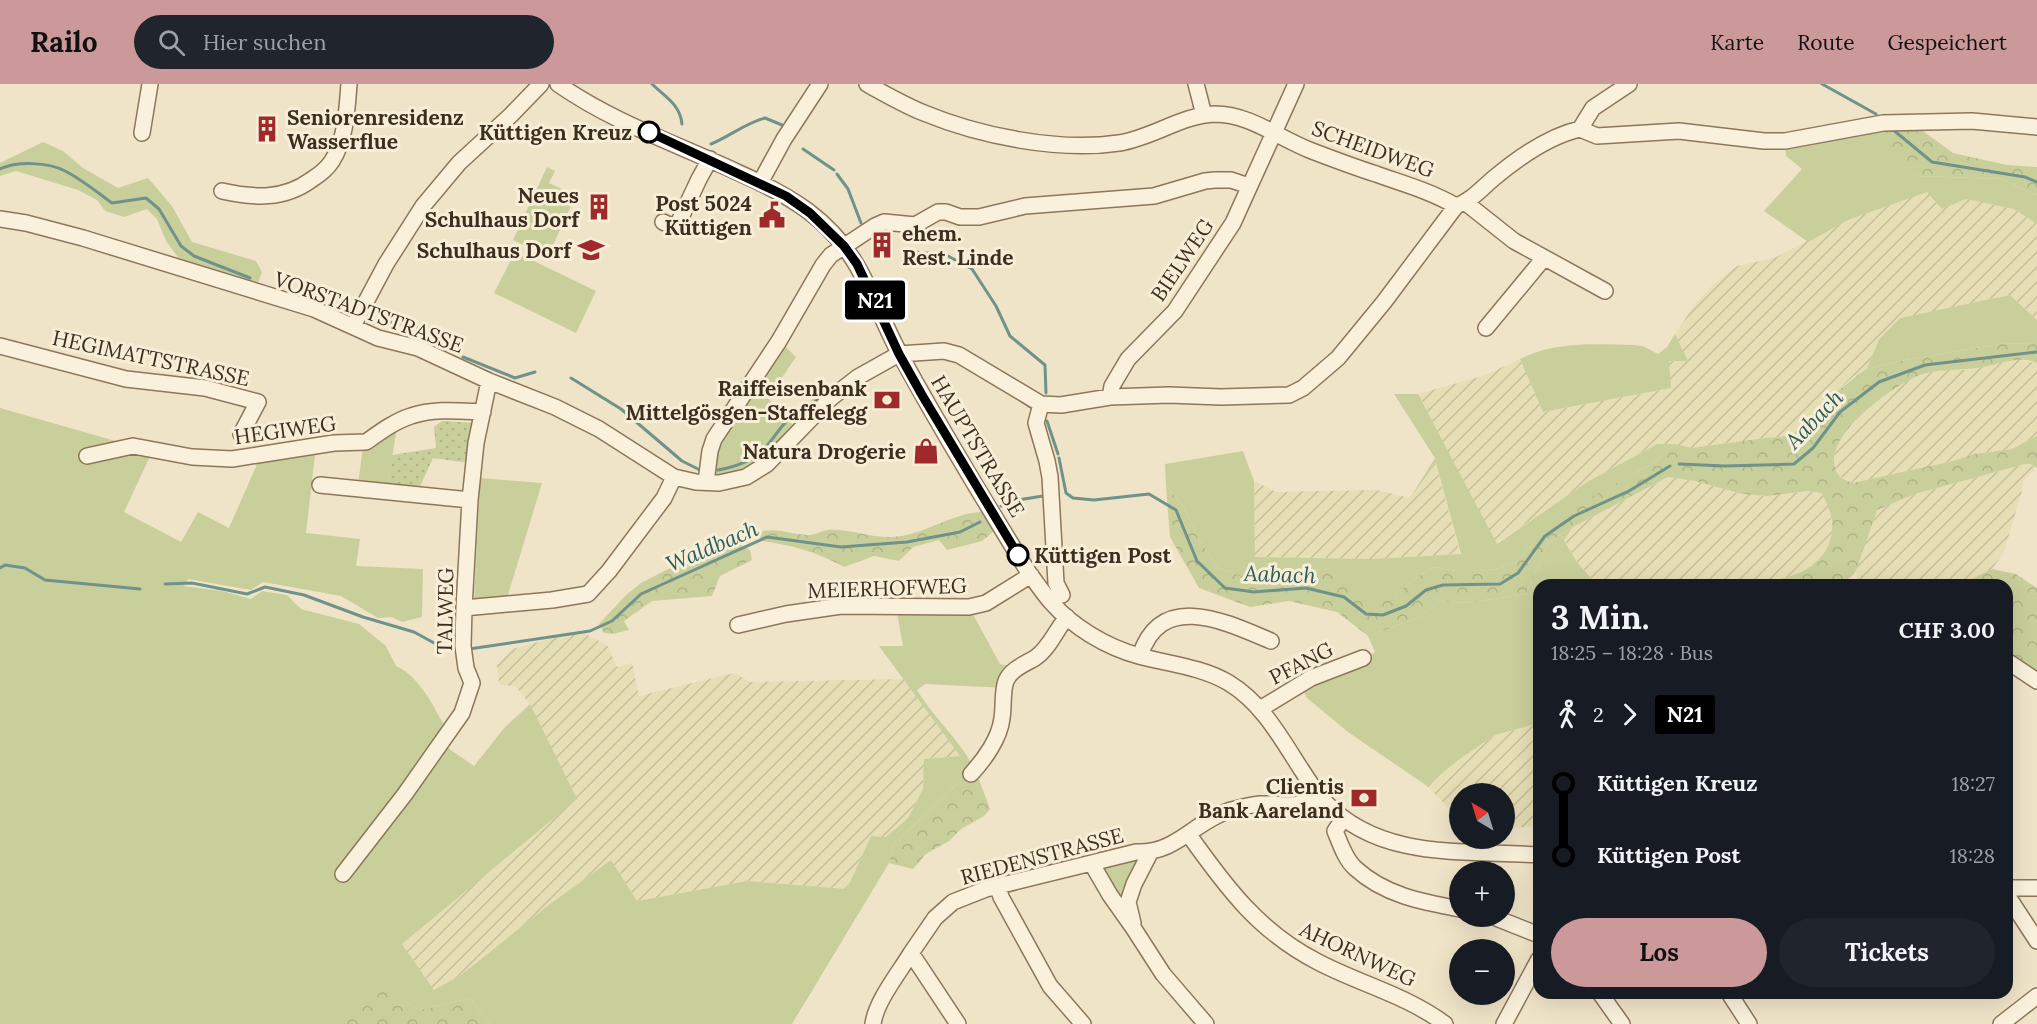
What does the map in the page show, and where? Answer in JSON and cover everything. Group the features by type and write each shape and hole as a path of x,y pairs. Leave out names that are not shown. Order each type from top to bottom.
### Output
{"street":[{"path":"142,133 150,84"},
{"path":"222,191 246,197 286,194 323,171 332,160 342,138 349,84"},
{"path":"353,326 386,264 423,206 459,163 541,84"},
{"name":"HAUPTSTRASSE","path":"558,84 606,113 786,196 810,213 844,246 857,264 899,354 1031,575 1050,601 1067,617 1094,636 1140,656 1197,669 1226,681 1240,690 1260,709 1318,795 1343,819 1380,839 1414,848 1533,855"},
{"path":"760,183 784,139 820,84"},
{"path":"867,84 924,113 966,126 1005,136 1068,145 1120,142 1204,115 1196,84"},
{"name":"BIELWEG","path":"1110,397 1116,379 1128,359 1175,311 1233,224 1296,84"},
{"path":"1580,129 1593,108 1629,84"},
{"name":"SCHEIDWEG","path":"1204,115 1217,114 1236,117 1261,126 1274,135 1309,150 1461,204 1514,241 1605,291"},
{"path":"899,354 944,351 959,355 1041,404 1061,405 1110,397 1169,394 1289,395 1296,392 1338,358 1461,204 1534,149 1568,131 1580,129 1597,136 1679,131 1764,141 1785,141 1883,123 1972,121 2037,127"},
{"path":"663,222 676,228 710,159"},
{"path":"706,482 714,439 779,341 823,265 831,255 875,225 884,222 915,225 938,212 960,217 979,217 1025,206 1154,196 1205,181 1231,180 1249,186"},
{"name":"VORSTADTSTRASSE","path":"0,219 26,223 173,265 314,309 378,338 418,348 489,381 576,416 674,477 696,482 719,483 747,477 768,464 831,398 858,377 899,354"},
{"path":"1486,328 1544,258"},
{"name":"HEGIMATTSTRASSE","path":"0,346 126,379 205,388 258,402 241,434"},
{"name":"TALWEG","path":"344,874 405,794 462,713 472,683 466,668 463,646 470,500 476,443 489,381"},
{"path":"1041,404 1035,423 1049,469 1056,583 1062,595"},
{"name":"HEGIWEG","path":"87,456 133,446 192,457 232,459 334,443 366,442 410,416 424,413 483,412"},
{"path":"464,608 552,600 588,594 609,571 664,498 674,477"},
{"path":"320,485 470,500"},
{"name":"MEIERHOFWEG","path":"738,625 786,614 841,606 969,607 986,603 1031,575"},
{"path":"1140,656 1151,631 1168,621 1187,615 1238,627 1271,640"},
{"path":"970,774 980,764 997,734 1002,721 1005,683 1009,676 1038,656 1067,617"},
{"name":"PFANG","path":"1260,709 1311,678 1363,658"},
{"path":"2013,665 2037,681"},
{"name":"RIEDENSTRASSE","path":"873,1024 874,1016 884,996 911,953 935,918 953,902 974,893 1136,852 1158,851 1228,811 1260,804 1299,806 1318,795"},
{"path":"1343,819 1335,831 1341,848 1354,867 1391,892 1449,907"},
{"name":"AHORNWEG","path":"1188,835 1248,912 1294,949 1320,963 1407,1000 1445,1024"},
{"path":"1134,929 1128,902 1134,884 1150,853"},
{"path":"1092,864 1163,974 1206,1024"},
{"path":"998,887 1001,897 1050,986 1083,1024"},
{"path":"2013,888 2037,888"},
{"path":"2013,904 2037,941"},
{"path":"1515,926 1533,933"},
{"path":"911,953 958,1024"},
{"path":"1504,1024 1533,970"},
{"path":"2001,1024 2037,996"},
{"path":"1604,999 1622,1024"},
{"path":"1734,999 1749,1024"}],"shaded area":[{"path":"1927,191 1942,209 1966,198 2014,209 2037,224 2037,320 2010,295 1900,318 1879,339 1867,369 1854,376 1828,399 1799,435 1686,449 1657,444 1587,482 1496,544 1418,394 1483,376 1520,359 1543,412 1671,388 1668,361 1688,361 1675,334 1693,307 1713,285 1737,266 1774,258 1848,220"},
{"path":"2014,359 2037,363 2037,436 2012,449 1974,454 1872,480 1853,483 1839,476 1833,465 1840,441 1875,402 1898,385 1922,374 1946,369 1966,370"},
{"path":"1436,463 1460,554 1372,559 1255,557 1254,481 1276,492 1376,490 1410,498"},
{"path":"2025,464 2031,464 2036,468 2023,481 2004,552 1992,569 1971,579 1857,579 1856,571 1876,510 1915,494"},
{"path":"1668,477 1695,481 1742,494 1767,496 1808,491 1821,493 1828,503 1833,531 1826,553 1812,567 1779,579 1592,579 1577,562 1564,539 1573,527"},
{"path":"580,631 607,645 617,667 632,663 639,696 734,673 750,682 904,679 961,756 925,759 923,789 908,818 886,837 871,836 847,889 747,881 637,901 611,860 550,904 461,975 434,990 402,944 576,799 530,704 516,687 499,684 497,665 512,649"},
{"path":"1533,725 1533,826 1515,827 1515,783 1449,783 1449,808 1427,786 1457,761 1495,735"}],"green space":[{"path":"1909,121 1953,153 2007,165 2037,167 2037,195 2001,179 1917,176 1876,146 1883,123"},
{"path":"1883,123 1877,146 1917,176 2001,179 2037,195 2037,224 2014,209 1966,199 1942,209 1927,192 1848,220 1808,242 1764,211 1802,169 1786,156 1785,141"},
{"path":"43,142 63,151 83,168 118,188 148,178 172,206 192,242 256,261 262,272 257,286 180,260 166,241 157,219 147,209 124,217 105,211 97,200 78,190 16,171 0,176 0,163"},
{"path":"547,167 555,171 549,183 576,195 548,256 513,240"},
{"path":"515,252 596,291 576,333 494,293"},
{"path":"2010,295 2037,320 2037,343 1999,344 1867,369 1879,339 1900,318"},
{"path":"1675,334 1688,361 1669,361 1671,388 1543,412 1520,359 1561,346 1590,344 1643,346 1658,354 1667,347"},
{"path":"2037,343 2037,363 2017,360 1976,368 1930,372 1911,379 1878,400 1862,415 1848,430 1838,446 1834,461 1839,476 1853,483 1953,461 1974,454 2012,449 2037,436 2037,468 2031,464 2025,464 1915,494 1877,510 1856,571 1848,579 1780,579 1797,574 1815,564 1827,548 1831,537 1832,520 1821,493 1808,491 1767,496 1742,494 1695,481 1668,477 1549,542 1526,594 1467,603 1439,601 1420,617 1368,636 1337,612 1289,601 1250,607 1199,588 1170,537 1166,486 1183,506 1200,541 1218,568 1258,581 1302,570 1324,569 1375,596 1394,596 1411,581 1434,567 1456,571 1479,571 1496,569 1516,562 1533,544 1549,521 1651,465 1675,444 1692,448 1799,435 1828,399 1867,369 1999,344"},
{"path":"784,345 796,357 768,398 783,413 803,407 828,384 835,389 806,417 799,412 790,422 797,428 759,465 727,477 713,477 715,455 726,431"},
{"path":"1394,394 1418,394 1497,544 1587,482 1657,444 1675,444 1651,465 1591,498 1533,544 1516,562 1496,569 1456,571 1434,567 1411,581 1394,596 1375,597 1324,569 1302,570 1258,581 1218,568 1200,541 1183,506 1166,486 1165,464 1243,451 1254,481 1255,557 1372,559 1461,554 1436,463 1410,498 1435,458"},
{"path":"0,408 153,450 124,512 181,542 198,512 229,528 261,455 316,446 306,533 360,539 356,566 423,569 422,617 402,622 392,617 378,618 341,596 263,582 251,590 188,579 184,586 222,591 251,599 262,591 287,595 301,609 359,624 386,646 396,666 405,671 420,686 448,732 441,743 474,766 505,727 530,704 577,799 402,944 434,990 461,975 550,904 611,860 637,901 747,881 847,889 871,836 886,837 908,818 923,789 924,759 960,756 879,646 903,646 896,608 969,607 1000,664 1018,668 1005,688 925,684 917,690 959,745 980,782 959,782 893,845 889,863 792,1024 490,1024 470,998 420,1010 379,986 339,1024 0,1024"},
{"path":"442,421 476,423 469,463 433,458 418,491 387,489 392,455 436,448 434,427"},
{"path":"397,427 387,489 358,484 363,447"},
{"path":"480,478 542,483 507,598 474,601"},
{"path":"981,512 991,522 993,532 982,541 947,550 939,540 913,547 899,561 874,556 844,567 814,553 762,541 759,537 763,531 769,530 809,535 835,530 876,536 903,536 959,516"},
{"path":"1573,527 1564,540 1577,562 1592,579 1533,579 1533,725 1495,735 1457,761 1427,786 1348,732 1307,698 1303,691 1375,652 1368,636 1420,617 1439,601 1467,603 1526,594 1549,542"},
{"path":"735,542 750,550 752,560 720,576 712,596 652,601 624,621 629,630 613,634 604,633 599,624 626,595 641,583 709,548"},
{"path":"1992,569 2016,574 2037,588 2037,677 2013,664 2013,579 1971,579"},
{"path":"959,782 980,782 990,809 984,816 926,854 913,869 889,863 893,845"},
{"path":"1139,858 1120,902 1104,871 1106,867"},
{"path":"379,985 420,1010 470,998 490,1024 339,1024"}],"waterway":[{"path":"652,84 675,106 682,124"},
{"path":"1822,84 1876,114"},
{"path":"711,144 765,118 782,125"},
{"path":"1891,128 1932,162 2025,177 2037,182"},
{"path":"803,149 834,170"},
{"path":"0,169 15,165 41,164 71,174 112,203 146,198 159,209 181,246 194,256 250,278"},
{"path":"837,174 848,189 861,223"},
{"path":"904,251 946,255 972,269 996,306 1010,336 1045,365 1046,393"},
{"path":"374,323 399,322 421,329 435,344 448,350"},
{"name":"Aabach","path":"1679,464 1725,466 1794,464 1813,448 1840,412 1879,382 1925,365 2037,352"},
{"path":"463,357 515,378 535,372"},
{"path":"571,378 621,409 682,461 702,471"},
{"path":"718,470 737,465 755,456 765,448 789,419 800,411 805,411 828,390"},
{"path":"1017,398 1032,408"},
{"name":"Aabach","path":"1047,421 1058,454"},
{"name":"Aabach","path":"1059,458 1066,493 1073,498 1094,500 1149,494 1176,510 1197,561 1225,588 1254,592 1306,588 1344,597 1366,614 1383,615 1406,606 1426,590 1443,585 1500,584 1518,573 1545,536 1574,516 1629,491 1670,466"},
{"name":"Waldbach","path":"1001,506 1018,500 1043,496"},
{"name":"Waldbach","path":"469,649 590,631 612,621 641,594 767,537 841,547 907,542 960,532 980,522"},
{"name":"Waldbach","path":"0,568 5,565 25,568 45,580 140,589"},
{"name":"Waldbach","path":"165,584 192,583 247,594 265,587 304,595 363,617 414,632 436,644 457,649"}],"bus line":[{"name":"N21","path":"649,132 786,196 829,229 844,246 857,264 899,354 922,395 1018,555"}],"place":[{"name":"Seniorenresidenz Wasserflue","path":"267,129"},
{"name":"Küttigen Kreuz","path":"649,132"},
{"name":"Neues Schulhaus Dorf","path":"599,207"},
{"name":"Post 5024 Küttigen","path":"772,215"},
{"name":"ehem. Rest. Linde","path":"882,245"},
{"name":"Schulhaus Dorf","path":"591,250"},
{"name":"Raiffeisenbank Mittelgösgen-Staffelegg","path":"887,400"},
{"name":"Natura Drogerie","path":"926,451"},
{"name":"Küttigen Post","path":"1018,555"},
{"name":"Clientis Bank Aareland","path":"1364,798"}]}
